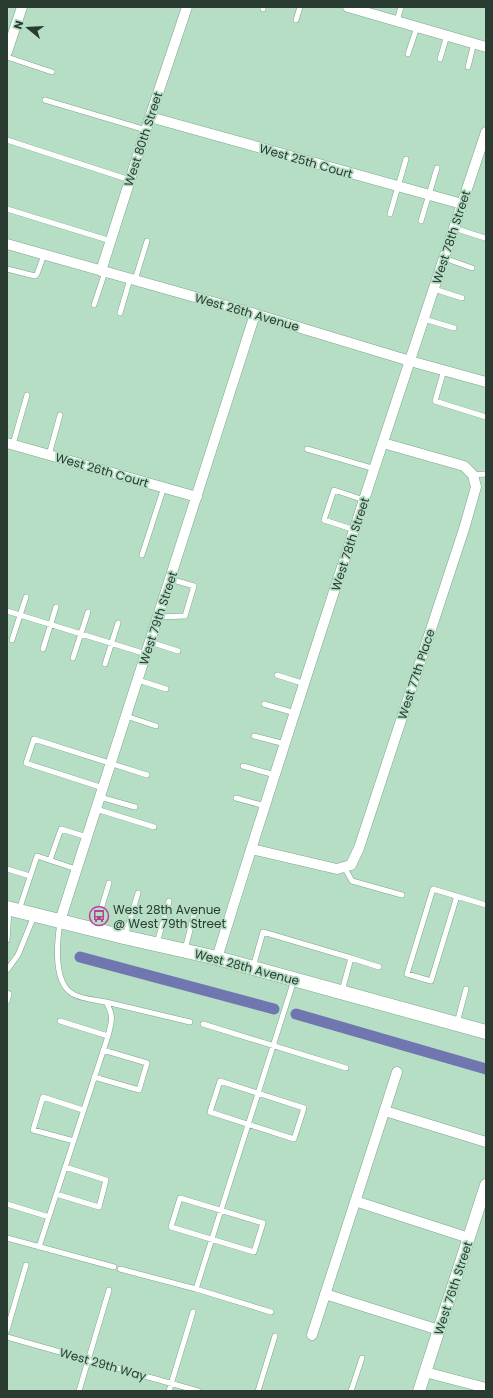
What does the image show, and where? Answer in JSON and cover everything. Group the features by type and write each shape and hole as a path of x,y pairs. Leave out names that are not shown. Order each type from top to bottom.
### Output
{"main road":[{"name":"West 28th Avenue","path":"12,909 217,958 486,1032"}],"street":[{"path":"7,52 22,7"},
{"name":"West 80th Street","path":"103,271 150,117 187,7"},
{"path":"348,7 486,47"},
{"name":"West 25th Court","path":"150,117 462,204"},
{"name":"West 78th Street","path":"217,958 251,848 364,500 486,132"},
{"name":"West 26th Avenue","path":"7,244 255,314 410,361 486,382"},
{"name":"West 79th Street","path":"60,921 255,314"},
{"path":"383,443 464,466 473,475"},
{"name":"West 26th Court","path":"10,444 197,497"},
{"name":"West 77th Place","path":"344,867 351,865 359,848 462,536 476,487 473,475"},
{"path":"251,848 337,869 344,867"},
{"path":"312,1335 397,1072"},
{"path":"385,1111 486,1142"},
{"name":"West 76th Street","path":"419,1391 486,1185"},
{"path":"355,1201 469,1238"},
{"path":"325,1294 439,1330"},
{"path":"425,1372 486,1388"}],"lane":[{"path":"296,20 300,7"},
{"path":"397,21 401,7"},
{"path":"408,54 417,27"},
{"path":"440,59 447,35"},
{"path":"468,67 474,43"},
{"path":"7,57 52,72"},
{"path":"45,100 146,130"},
{"path":"7,140 130,180"},
{"path":"390,214 406,159"},
{"path":"421,221 437,168"},
{"path":"7,209 111,241"},
{"path":"454,228 485,238"},
{"path":"120,313 147,241"},
{"path":"7,269 35,276 44,255"},
{"path":"444,258 472,268"},
{"path":"94,305 103,271"},
{"path":"434,289 462,298"},
{"path":"424,319 454,328"},
{"path":"444,370 435,401 486,417"},
{"path":"10,444 27,395"},
{"path":"49,455 60,415"},
{"path":"307,449 375,469"},
{"path":"473,475 486,474"},
{"path":"142,555 164,487"},
{"path":"355,530 324,520 334,490 364,500"},
{"path":"158,616 185,616 194,586 170,579"},
{"path":"12,640 26,597"},
{"path":"43,649 56,607"},
{"path":"7,611 146,654"},
{"path":"73,658 88,612"},
{"path":"105,664 118,623"},
{"path":"150,642 178,651"},
{"path":"277,675 305,684"},
{"path":"138,680 166,689"},
{"path":"264,704 295,713"},
{"path":"126,716 156,726"},
{"path":"254,736 285,744"},
{"path":"135,807 26,763 34,739 147,774"},
{"path":"243,766 275,775"},
{"path":"236,798 265,806"},
{"path":"96,809 154,827"},
{"path":"50,860 61,829 87,837"},
{"path":"7,940 12,909 30,876 37,856 76,869"},
{"path":"344,867 352,881 402,895"},
{"path":"7,869 30,876"},
{"path":"95,930 109,883"},
{"path":"457,896 431,981 407,974 433,889 457,896 486,905"},
{"path":"124,937 138,893"},
{"path":"156,944 169,901"},
{"path":"7,970 18,955 35,915"},
{"path":"184,950 194,915"},
{"path":"60,921 57,941 61,979 66,989 74,995 190,1022"},
{"path":"253,968 263,932 379,967"},
{"path":"342,992 351,958"},
{"path":"196,1289 294,979"},
{"path":"456,1024 466,989"},
{"path":"7,993 9,994 7,1001"},
{"path":"40,1247 112,1022 112,1013 106,1002"},
{"path":"60,1021 108,1036"},
{"path":"203,1024 346,1068"},
{"path":"94,1077 139,1090 147,1062 103,1050"},
{"path":"220,1081 258,1093 304,1108 294,1139 210,1112 220,1081"},
{"path":"74,1141 33,1130 43,1097 83,1110"},
{"path":"56,1194 99,1207 106,1180 65,1167"},
{"path":"180,1198 221,1210 263,1223 254,1252 171,1227 180,1198"},
{"path":"7,1204 49,1217"},
{"path":"7,1238 196,1289 271,1312"},
{"path":"7,1330 26,1265"},
{"path":"79,1391 110,1290"},
{"path":"169,1391 193,1312"},
{"path":"258,1391 274,1336"},
{"name":"West 29th Way","path":"7,1337 198,1391"},
{"path":"351,1391 362,1358"}],"waterway":[{"path":"80,957 274,1009"},
{"path":"296,1014 486,1069"}],"place":[{"name":"West 28th Avenue @ West 79th Street","path":"99,916"}]}
